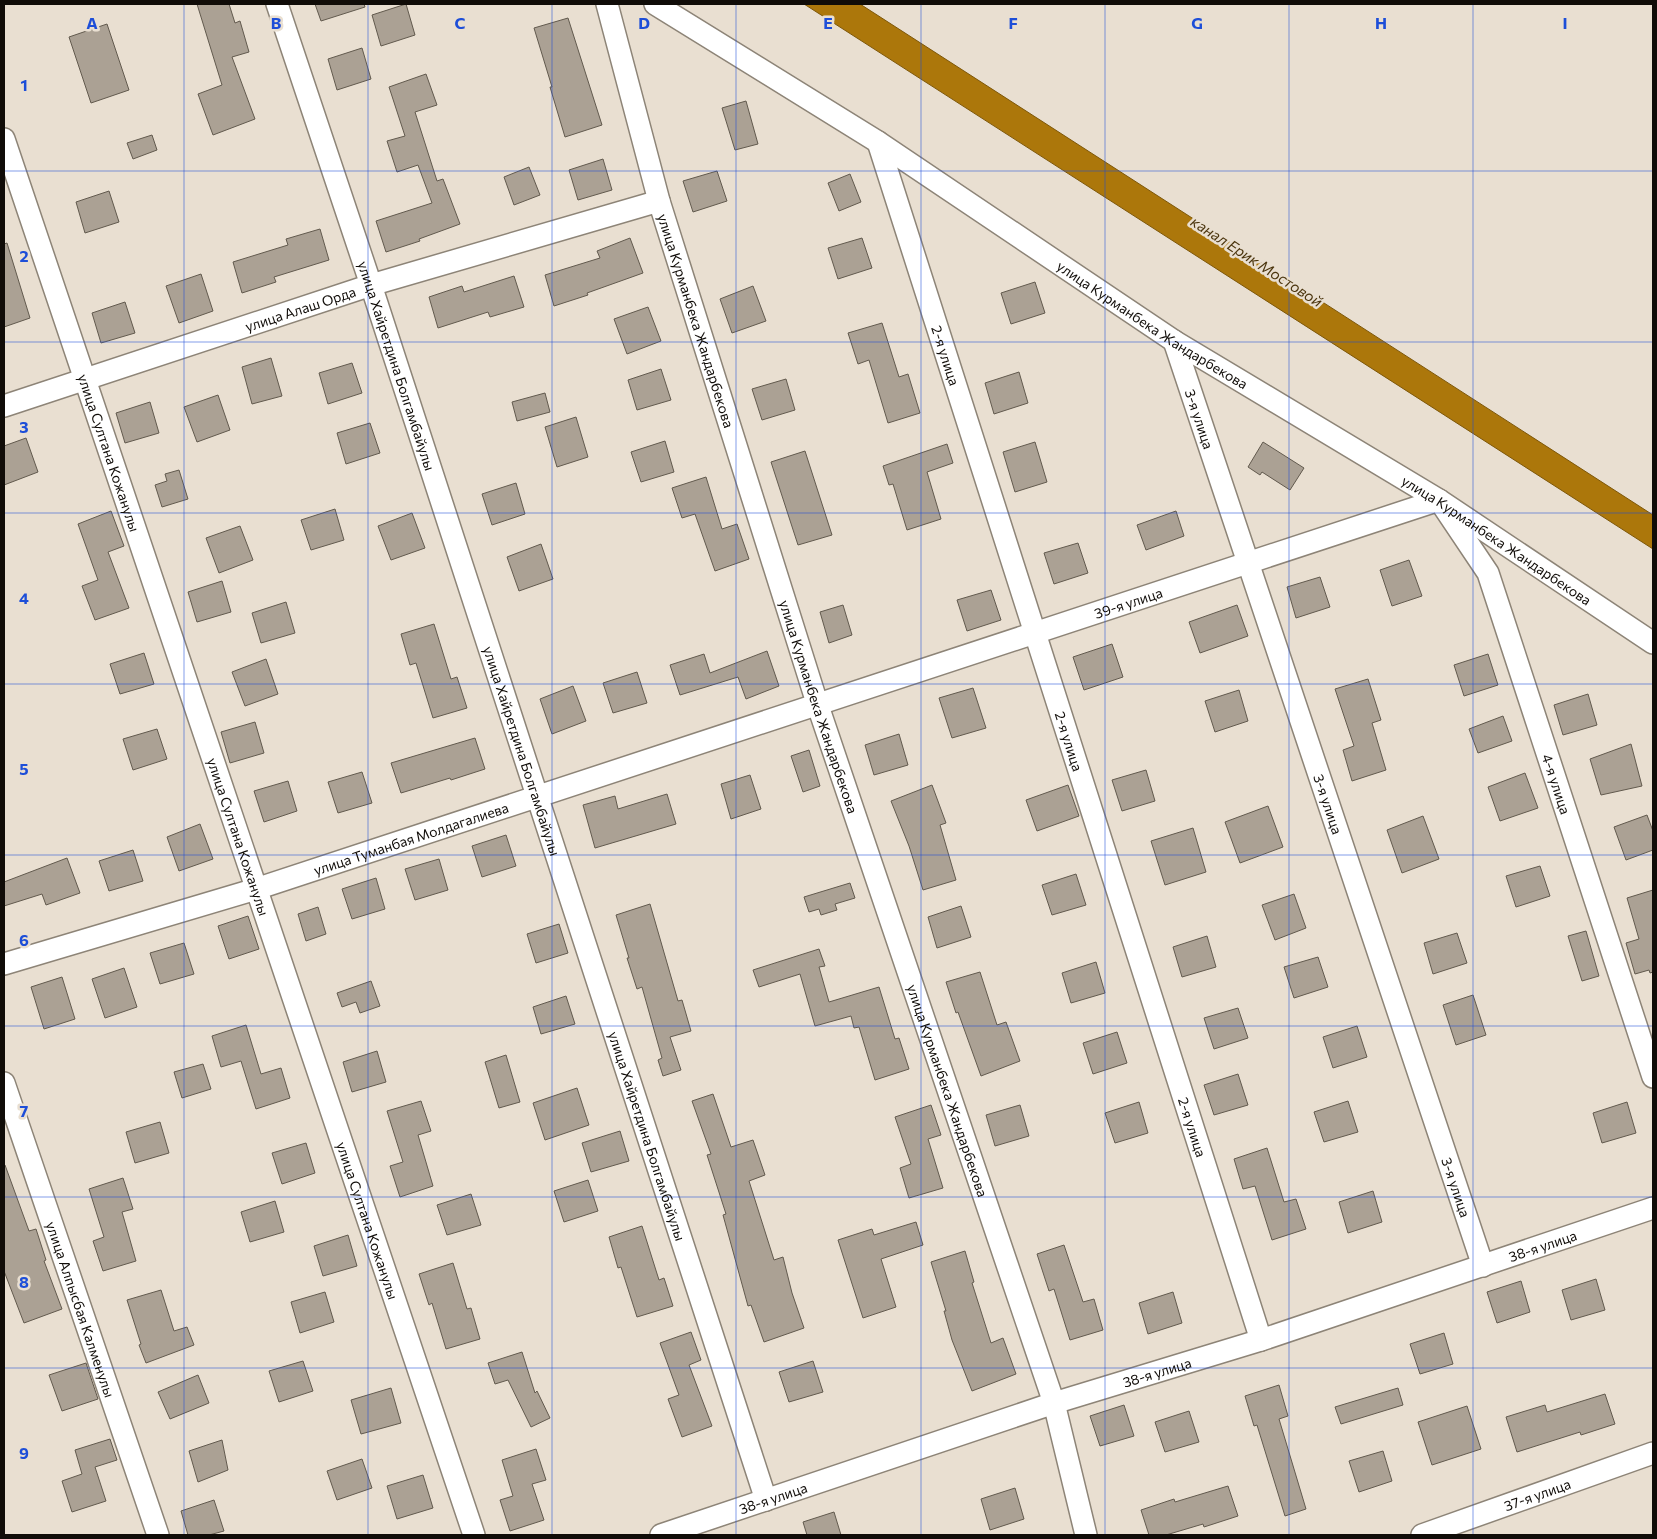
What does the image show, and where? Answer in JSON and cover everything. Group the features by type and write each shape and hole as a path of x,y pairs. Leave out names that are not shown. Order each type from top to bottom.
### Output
{"street":[{"name":"улица Хайретдина Болгамбайулы","path":"277,4 371,285 766,1500"},
{"name":"улица Курманбека Жандарбекова","path":"607,4 659,200 818,706 1054,1403 1086,1535"},
{"name":"улица Курманбека Жандарбекова","path":"655,4 878,142 1174,341 1439,500 1653,643"},
{"name":"улица Султана Кожанулы","path":"4,139 474,1535"},
{"name":"2-я улица","path":"878,142 1261,1340"},
{"name":"улица Алаш Орда","path":"4,406 371,285 659,200"},
{"name":"3-я улица","path":"1174,341 1483,1266"},
{"name":"39-я улица","path":"818,706 1439,500"},
{"name":"4-я улица","path":"1439,500 1488,573 1653,1076"},
{"name":"улица Туманбая Молдагалиева","path":"4,964 256,889 818,706"},
{"name":"улица Алпысбая Калменулы","path":"4,1084 158,1535"},
{"name":"38-я улица","path":"661,1535 1054,1403 1261,1340 1653,1208"},
{"name":"37-я улица","path":"1422,1535 1653,1452"}],"water":[{"name":"канал Ерик Мостовой","path":"804,4 860,4 1653,515 1653,549"}],"building":[{"path":"197,4 229,4 235,23 240,21 249,52 232,57 255,119 213,135 198,94 222,85"},
{"path":"315,4 364,4 365,7 321,21"},
{"path":"406,4 415,35 381,46 372,15"},
{"path":"568,18 602,125 565,137 534,28"},
{"path":"107,24 129,90 91,103 69,37"},
{"path":"362,48 371,79 337,90 328,59"},
{"path":"426,74 437,105 415,112 437,181 443,179 460,224 419,239 420,241 386,252 376,221 432,203 418,165 397,172 387,141 405,136 389,87"},
{"path":"746,101 758,144 735,150 722,108"},
{"path":"152,135 157,150 133,159 127,143"},
{"path":"603,159 612,190 578,200 569,170"},
{"path":"529,167 540,195 514,205 504,177"},
{"path":"717,171 727,201 693,212 683,181"},
{"path":"850,174 861,202 839,211 828,183"},
{"path":"109,191 119,222 85,233 76,202"},
{"path":"320,229 329,260 274,277 276,282 242,293 233,262 288,245 286,239"},
{"path":"630,238 643,273 587,293 588,295 554,306 545,275 600,258 597,251"},
{"path":"862,238 872,268 838,279 828,248"},
{"path":"7,243 30,318 4,327 4,244"},
{"path":"201,274 213,311 179,323 166,286"},
{"path":"514,276 524,307 490,317 488,312 438,328 429,297 462,286 464,292"},
{"path":"1035,282 1045,313 1011,324 1001,293"},
{"path":"753,286 766,321 732,333 720,299"},
{"path":"125,302 135,333 101,343 92,313"},
{"path":"648,307 661,341 627,354 614,319"},
{"path":"882,323 899,377 908,374 920,413 888,423 869,360 858,364 848,333"},
{"path":"271,358 282,396 252,404 242,367"},
{"path":"352,363 362,393 328,404 319,373"},
{"path":"661,369 671,400 637,410 628,380"},
{"path":"1019,372 1028,403 994,414 985,383"},
{"path":"786,379 795,410 762,420 752,389"},
{"path":"545,393 550,412 517,421 512,402"},
{"path":"218,395 230,430 197,442 184,407"},
{"path":"150,402 159,433 125,443 116,413"},
{"path":"576,417 588,457 557,467 545,427"},
{"path":"370,423 380,453 346,464 337,433"},
{"path":"26,438 38,472 4,485 4,446"},
{"path":"665,441 674,472 641,482 631,452"},
{"path":"1035,442 1047,482 1015,492 1003,452"},
{"path":"1263,442 1304,468 1290,490 1262,472 1260,475 1248,467"},
{"path":"947,444 953,463 927,472 941,519 907,530 893,484 889,485 883,466"},
{"path":"805,451 832,535 798,545 771,462"},
{"path":"179,470 188,499 162,507 155,485 167,481 165,474"},
{"path":"706,477 722,529 737,524 749,559 715,571 695,514 682,518 672,488"},
{"path":"516,483 525,514 492,525 482,494"},
{"path":"335,509 344,540 311,550 301,520"},
{"path":"111,511 124,546 108,552 129,608 95,620 82,586 98,580 78,524"},
{"path":"1176,511 1184,536 1146,550 1137,525"},
{"path":"412,513 425,548 391,560 378,526"},
{"path":"240,526 253,560 219,573 206,538"},
{"path":"1078,543 1088,573 1054,584 1044,553"},
{"path":"541,544 553,579 519,591 507,557"},
{"path":"1409,560 1422,596 1392,606 1380,570"},
{"path":"1320,577 1330,607 1296,618 1287,587"},
{"path":"222,581 231,612 197,622 188,592"},
{"path":"991,590 1001,620 967,631 957,600"},
{"path":"286,602 295,633 261,643 252,613"},
{"path":"843,605 852,635 829,643 820,612"},
{"path":"1237,605 1248,636 1200,653 1189,622"},
{"path":"434,624 451,679 457,677 467,708 433,718 416,663 410,665 401,634"},
{"path":"1112,644 1123,677 1084,690 1073,657"},
{"path":"767,651 779,686 746,699 738,677 680,695 670,665 704,654 710,673"},
{"path":"144,653 154,684 120,694 110,664"},
{"path":"1488,654 1498,685 1464,696 1454,665"},
{"path":"266,659 278,694 245,706 232,672"},
{"path":"637,672 647,703 613,713 603,683"},
{"path":"1368,679 1381,720 1372,723 1386,770 1352,781 1343,750 1354,746 1335,689"},
{"path":"573,686 586,721 552,734 540,699"},
{"path":"973,688 986,728 952,738 939,698"},
{"path":"1239,690 1248,721 1215,732 1205,701"},
{"path":"1588,694 1597,725 1563,735 1554,705"},
{"path":"1503,716 1512,741 1478,753 1469,729"},
{"path":"255,722 264,753 230,763 221,732"},
{"path":"157,729 167,759 133,770 123,739"},
{"path":"899,734 908,765 874,775 865,745"},
{"path":"475,738 485,769 401,793 391,763"},
{"path":"1631,744 1642,786 1601,795 1590,759"},
{"path":"809,750 820,786 803,792 791,756"},
{"path":"1146,770 1155,801 1122,811 1112,780"},
{"path":"362,772 372,803 338,813 328,782"},
{"path":"1525,773 1538,808 1500,821 1488,787"},
{"path":"750,775 761,809 731,819 721,784"},
{"path":"288,781 297,811 264,822 254,791"},
{"path":"932,785 946,823 940,825 956,880 923,890 909,846 891,801"},
{"path":"1068,785 1079,816 1037,831 1026,800"},
{"path":"667,794 676,824 595,848 583,805 615,796 618,809"},
{"path":"1268,806 1283,847 1240,863 1225,822"},
{"path":"1647,815 1653,831 1653,850 1626,860 1614,827"},
{"path":"1423,816 1439,859 1402,873 1387,830"},
{"path":"200,824 213,859 179,871 167,837"},
{"path":"1193,828 1206,872 1165,885 1151,841"},
{"path":"506,835 516,866 482,877 472,846"},
{"path":"133,850 143,881 109,891 99,861"},
{"path":"67,858 80,893 46,905 42,894 4,906 4,882"},
{"path":"439,859 448,890 415,900 405,869"},
{"path":"1540,866 1550,896 1516,907 1506,876"},
{"path":"1076,874 1086,905 1052,915 1042,885"},
{"path":"376,878 385,909 352,919 342,889"},
{"path":"850,883 855,898 835,904 837,910 821,915 819,909 809,912 804,897"},
{"path":"1653,890 1653,972 1650,973 1649,970 1635,974 1626,943 1639,939 1627,898"},
{"path":"1294,894 1306,928 1275,940 1262,905"},
{"path":"650,904 678,1001 682,1000 691,1031 670,1037 681,1070 663,1076 658,1060 662,1058 642,987 637,989 616,915"},
{"path":"961,906 971,937 937,948 928,917"},
{"path":"318,907 326,934 306,941 298,914"},
{"path":"248,916 259,949 229,959 218,926"},
{"path":"559,924 568,953 536,963 527,934"},
{"path":"1586,931 1599,976 1582,981 1568,936"},
{"path":"1457,933 1467,963 1433,974 1424,943"},
{"path":"1207,936 1216,967 1182,977 1173,947"},
{"path":"184,943 194,974 160,984 150,953"},
{"path":"819,949 825,966 819,967 829,1002 879,987 895,1039 899,1038 909,1069 875,1080 859,1027 854,1028 851,1016 815,1026 800,974 759,987 753,970"},
{"path":"1318,957 1328,987 1294,998 1284,967"},
{"path":"1096,962 1105,993 1071,1003 1062,973"},
{"path":"124,968 137,1007 105,1018 92,979"},
{"path":"980,972 997,1025 1006,1022 1020,1061 981,1076 946,982"},
{"path":"62,977 75,1019 44,1029 31,987"},
{"path":"371,981 380,1006 360,1013 356,1002 342,1007 337,993"},
{"path":"1473,995 1486,1035 1456,1045 1443,1005"},
{"path":"566,996 575,1024 541,1034 533,1007"},
{"path":"1238,1008 1248,1038 1214,1049 1204,1018"},
{"path":"246,1025 261,1074 281,1068 290,1098 256,1109 241,1061 221,1067 212,1036"},
{"path":"1357,1026 1367,1057 1333,1068 1323,1037"},
{"path":"1117,1032 1127,1063 1093,1074 1083,1043"},
{"path":"377,1051 386,1082 352,1092 343,1062"},
{"path":"506,1055 520,1102 499,1108 485,1062"},
{"path":"203,1064 211,1089 182,1098 174,1072"},
{"path":"1238,1074 1248,1105 1214,1115 1204,1085"},
{"path":"577,1088 589,1125 545,1140 533,1103"},
{"path":"713,1094 731,1147 753,1140 765,1175 749,1181 774,1260 783,1257 792,1293 804,1328 764,1342 751,1305 748,1306 723,1215 726,1214 707,1155 711,1154 692,1101"},
{"path":"421,1101 431,1131 418,1135 433,1186 400,1197 390,1166 403,1162 387,1111"},
{"path":"1348,1101 1358,1132 1324,1142 1314,1112"},
{"path":"1139,1102 1148,1133 1115,1143 1105,1113"},
{"path":"1627,1102 1636,1133 1602,1143 1593,1113"},
{"path":"931,1105 941,1135 928,1139 943,1188 909,1198 900,1168 911,1164 895,1117"},
{"path":"1020,1105 1029,1136 995,1146 986,1115"},
{"path":"160,1122 169,1153 135,1163 126,1132"},
{"path":"620,1131 629,1161 591,1172 582,1143"},
{"path":"306,1143 315,1173 282,1184 272,1153"},
{"path":"1267,1148 1284,1202 1296,1199 1306,1229 1272,1240 1255,1186 1243,1189 1234,1159"},
{"path":"4,1165 29,1231 36,1229 46,1260 44,1261 62,1309 24,1323 4,1271"},
{"path":"123,1178 133,1209 122,1212 136,1261 103,1271 93,1241 104,1237 89,1189"},
{"path":"588,1180 598,1211 564,1222 554,1191"},
{"path":"1373,1191 1382,1222 1348,1233 1339,1202"},
{"path":"471,1194 481,1225 447,1235 437,1205"},
{"path":"275,1201 284,1232 250,1242 241,1212"},
{"path":"916,1222 923,1245 881,1259 896,1307 863,1318 838,1240 872,1229 874,1235"},
{"path":"642,1226 659,1280 664,1278 673,1306 637,1317 621,1267 618,1268 609,1237"},
{"path":"348,1235 357,1266 323,1276 314,1246"},
{"path":"1064,1245 1083,1302 1094,1299 1103,1330 1070,1340 1054,1289 1049,1291 1037,1254"},
{"path":"965,1251 974,1282 972,1283 991,1343 1003,1338 1016,1374 972,1391 952,1340 944,1311 946,1311 931,1262"},
{"path":"453,1263 467,1309 471,1308 480,1339 446,1349 432,1303 429,1305 419,1274"},
{"path":"1596,1279 1605,1310 1571,1320 1562,1290"},
{"path":"1521,1281 1530,1312 1497,1323 1487,1292"},
{"path":"161,1290 174,1331 187,1327 194,1345 146,1363 139,1345 141,1344 127,1300"},
{"path":"325,1292 334,1322 300,1333 291,1302"},
{"path":"1173,1292 1182,1323 1148,1334 1139,1303"},
{"path":"691,1332 701,1360 689,1365 712,1426 682,1437 668,1399 679,1395 660,1343"},
{"path":"1444,1333 1453,1364 1420,1374 1410,1344"},
{"path":"522,1352 535,1393 537,1391 550,1418 531,1427 508,1380 495,1384 488,1363"},
{"path":"303,1361 313,1391 279,1402 269,1371"},
{"path":"813,1361 823,1392 789,1402 779,1372"},
{"path":"86,1363 98,1399 62,1411 49,1375"},
{"path":"198,1375 209,1403 170,1419 158,1392"},
{"path":"1279,1385 1288,1416 1279,1419 1306,1509 1285,1516 1257,1425 1254,1426 1245,1396"},
{"path":"391,1388 401,1423 361,1434 351,1400"},
{"path":"1398,1388 1403,1405 1341,1424 1335,1407"},
{"path":"1605,1394 1615,1424 1581,1435 1580,1432 1517,1452 1506,1417 1545,1405 1547,1412"},
{"path":"1124,1405 1134,1436 1100,1446 1090,1416"},
{"path":"1467,1406 1481,1449 1432,1465 1418,1422"},
{"path":"1189,1411 1199,1442 1165,1452 1155,1422"},
{"path":"110,1439 117,1460 95,1467 106,1501 72,1512 62,1481 82,1474 75,1450"},
{"path":"222,1440 228,1470 198,1482 189,1451"},
{"path":"536,1449 546,1480 532,1484 544,1520 510,1531 500,1500 513,1496 502,1460"},
{"path":"1383,1451 1392,1481 1359,1492 1349,1461"},
{"path":"362,1459 372,1488 337,1500 327,1471"},
{"path":"423,1475 433,1508 397,1519 387,1486"},
{"path":"1228,1486 1238,1516 1204,1527 1203,1524 1166,1535 1149,1535 1141,1510 1174,1499 1175,1502"},
{"path":"1015,1488 1024,1519 990,1530 981,1499"},
{"path":"214,1500 224,1531 209,1535 188,1535 181,1511"},
{"path":"834,1512 841,1535 807,1535 803,1522"}]}
